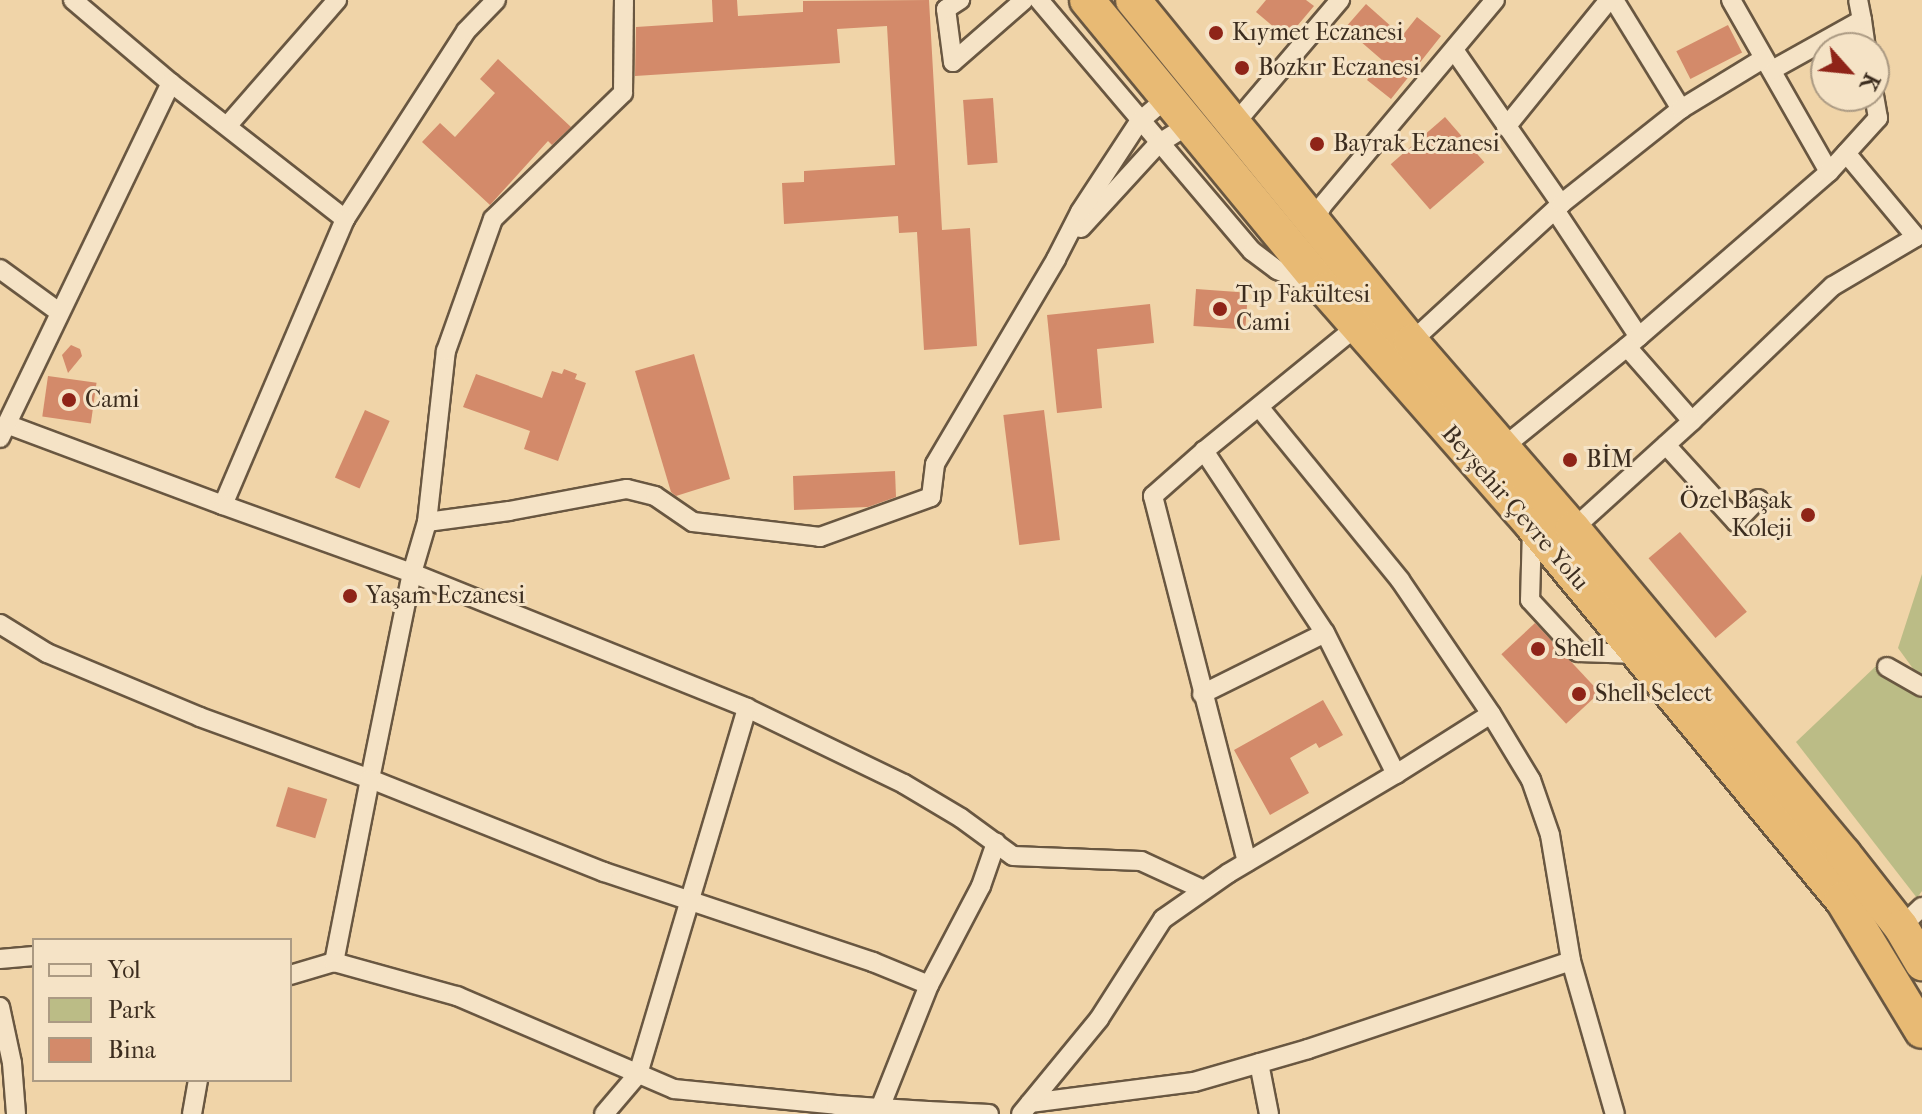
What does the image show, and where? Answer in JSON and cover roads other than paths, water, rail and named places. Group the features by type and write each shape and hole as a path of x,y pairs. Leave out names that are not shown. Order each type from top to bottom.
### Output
{"highway":[{"name":"Beyşehir Çevre Yolu","path":"1087,0 1326,290 1533,526 1842,899 1922,1031"},
{"name":"Beyşehir Çevre Yolu","path":"1133,0 1501,449 1912,917 1922,963"}],"street":[{"path":"73,0 171,83 345,219"},
{"path":"228,125 337,0"},
{"path":"223,505 345,219 466,31 496,0"},
{"path":"334,962 412,573 427,522 446,351 493,219 623,93 624,0"},
{"path":"960,0 946,9 953,62 1024,0"},
{"path":"1039,0 1139,122 1252,251 1277,270 1326,290"},
{"path":"1237,128 1243,114 1340,0"},
{"path":"1314,222 1322,206 1495,0"},
{"path":"1506,127 1611,0 1681,109"},
{"path":"1731,0 1829,172"},
{"path":"1858,0 1864,32"},
{"path":"1411,342 1558,207 1681,109 1862,20"},
{"path":"1454,50 1558,207 1633,342 1692,421"},
{"path":"171,83 4,432 223,505 412,573 747,708 904,784 1013,856 1141,861 1204,890"},
{"path":"427,522 509,511 627,489 655,496 693,522 820,537 931,497 935,464 1056,259 1080,212 1139,122 1167,98"},
{"path":"1501,449 1633,342 1829,172 1878,118 1877,112"},
{"path":"1056,259 1096,209 1158,144 1188,125"},
{"path":"1573,529 1833,286 1916,237 1846,153"},
{"path":"0,269 59,312"},
{"path":"1247,862 1153,496 1357,326"},
{"path":"1259,407 1400,580 1491,714 1531,780 1550,835 1571,961 1615,1114"},
{"path":"1666,445 1736,522 1758,499"},
{"path":"1204,451 1325,633 1396,774"},
{"path":"1533,526 1530,600 1578,652 1638,654"},
{"path":"0,624 47,653 186,712 370,779 604,872 873,962 929,985"},
{"path":"1202,694 1325,633"},
{"path":"1887,667 1922,687"},
{"path":"604,1114 638,1074 747,708"},
{"path":"1025,1109 1099,1019 1163,919 1247,862 1491,714"},
{"path":"881,1111 929,985 981,886 996,843"},
{"path":"0,959 32,956"},
{"path":"1025,1109 1194,1082 1571,961"},
{"path":"292,974 334,962 457,996 674,1089 746,1105 989,1114"},
{"path":"0,1007 12,1063 16,1114"},
{"path":"1259,1063 1269,1114"},
{"path":"192,1114 198,1082"}],"place":[{"name":"Kıymet Eczanesi","path":"1216,33"},
{"name":"Bozkır Eczanesi","path":"1242,68"},
{"name":"Bayrak Eczanesi","path":"1317,144"},
{"name":"Tıp Fakültesi Cami","path":"1220,309"},
{"name":"Cami","path":"69,400"},
{"name":"BİM","path":"1570,460"},
{"name":"Özel Başak Koleji","path":"1808,515"},
{"name":"Yaşam Eczanesi","path":"350,596"},
{"name":"Shell","path":"1538,649"},
{"name":"Shell Select","path":"1579,694"}]}
